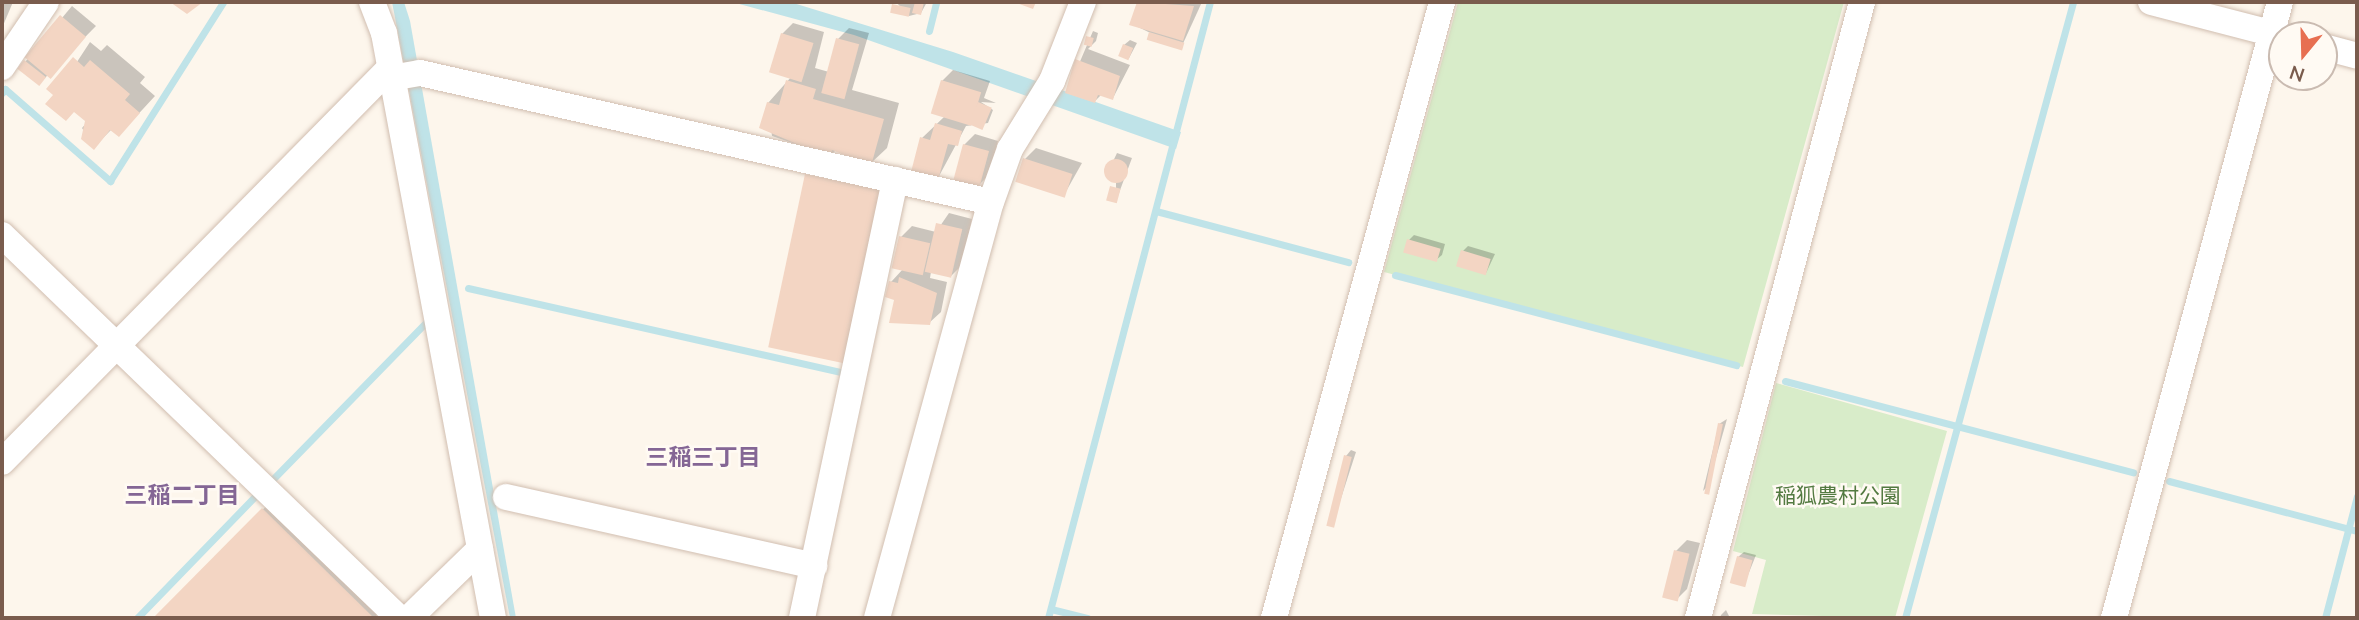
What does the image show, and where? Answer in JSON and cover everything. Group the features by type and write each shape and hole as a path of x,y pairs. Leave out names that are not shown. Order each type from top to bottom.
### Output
{"street":[{"path":"2,68 44,2"},
{"path":"372,2 390,73 494,618"},
{"path":"877,618 991,202 1010,149 1052,81 1083,2"},
{"path":"1274,618 1442,2"},
{"path":"1698,618 1862,2"},
{"path":"2151,2 2268,33"},
{"path":"2278,21 2280,2"},
{"path":"2338,51 2357,56"},
{"path":"2115,618 2268,67"},
{"path":"2,462 390,73 420,73 991,202"},
{"path":"802,618 895,180"},
{"path":"2,236 399,618"},
{"path":"506,497 814,566"},
{"path":"409,618 480,550"}],"green space":[{"path":"1458,2 1844,2 1743,367 1384,272"},
{"name":"稲狐農村公園","path":"1776,383 1947,431 1895,618 1752,614 1766,560 1733,551"}],"water":[{"path":"392,2 404,2 410,21 516,618 510,618"},
{"path":"732,2 790,2 953,52 1181,132 1176,149 854,35"}],"building":[{"path":"170,2 203,2 187,14"},
{"path":"915,2 924,2 921,15 912,13"},
{"path":"1014,2 1036,2 1033,9"},
{"path":"1137,2 1194,6 1183,41 1129,25"},
{"path":"892,4 911,8 909,17 890,13"},
{"path":"60,15 86,37 51,79 25,57"},
{"path":"1149,32 1184,43 1182,50 1147,40"},
{"path":"781,33 814,43 802,82 769,72"},
{"path":"1086,36 1094,38 1092,47 1084,45"},
{"path":"836,38 859,44 844,99 821,93"},
{"path":"1123,44 1133,48 1128,60 1118,56"},
{"path":"73,57 84,67 90,60 130,94 125,100 140,113 119,137 110,130 94,150 81,139 85,121 74,112 66,121 45,104 53,95 46,89"},
{"path":"1075,59 1120,76 1113,100 1098,95 1095,103 1065,93"},
{"path":"24,60 46,77 39,86 17,69"},
{"path":"786,80 816,89 813,99 884,119 871,166 832,150 830,158 759,128 767,102 779,105"},
{"path":"941,80 981,92 971,126 931,113"},
{"path":"978,102 992,108 982,130 969,124"},
{"path":"935,123 962,131 958,146 948,144 938,180 911,172 920,137 930,140"},
{"path":"963,144 989,151 979,189 953,182"},
{"path":"1023,158 1072,174 1065,198 1015,182"},
{"path":"1116,159 1124,163 1128,171 1124,179 1116,183 1108,179 1104,171 1108,163"},
{"path":"805,174 884,191 847,364 768,347"},
{"path":"1110,186 1121,189 1117,203 1106,200"},
{"path":"936,223 962,229 951,278 925,272"},
{"path":"899,236 930,243 923,275 892,268"},
{"path":"1407,239 1441,249 1437,262 1403,252"},
{"path":"1461,250 1491,259 1486,275 1456,266"},
{"path":"899,277 937,293 930,325 889,323 894,300 885,297 889,281 898,283"},
{"path":"1718,423 1723,424 1709,495 1704,494"},
{"path":"1344,455 1352,457 1334,528 1326,526"},
{"path":"262,508 374,618 153,618"},
{"path":"1674,550 1690,554 1678,601 1662,598"},
{"path":"1737,556 1752,560 1745,587 1730,583"}],"waterway":[{"path":"2,93 5,89 110,181 223,2"},
{"path":"929,31 936,2"},
{"path":"1048,618 1210,2"},
{"path":"1905,618 2073,2"},
{"path":"1156,211 1348,262"},
{"path":"1395,275 1736,365"},
{"path":"468,288 846,373"},
{"path":"272,480 431,317"},
{"path":"1785,381 2133,472"},
{"path":"2169,481 2357,531"},
{"path":"137,618 256,495"},
{"path":"2325,618 2357,496"},
{"path":"1051,609 1088,618"}],"district":[{"name":"三稲三丁目","path":"703,457"},
{"name":"三稲二丁目","path":"182,495"}]}
